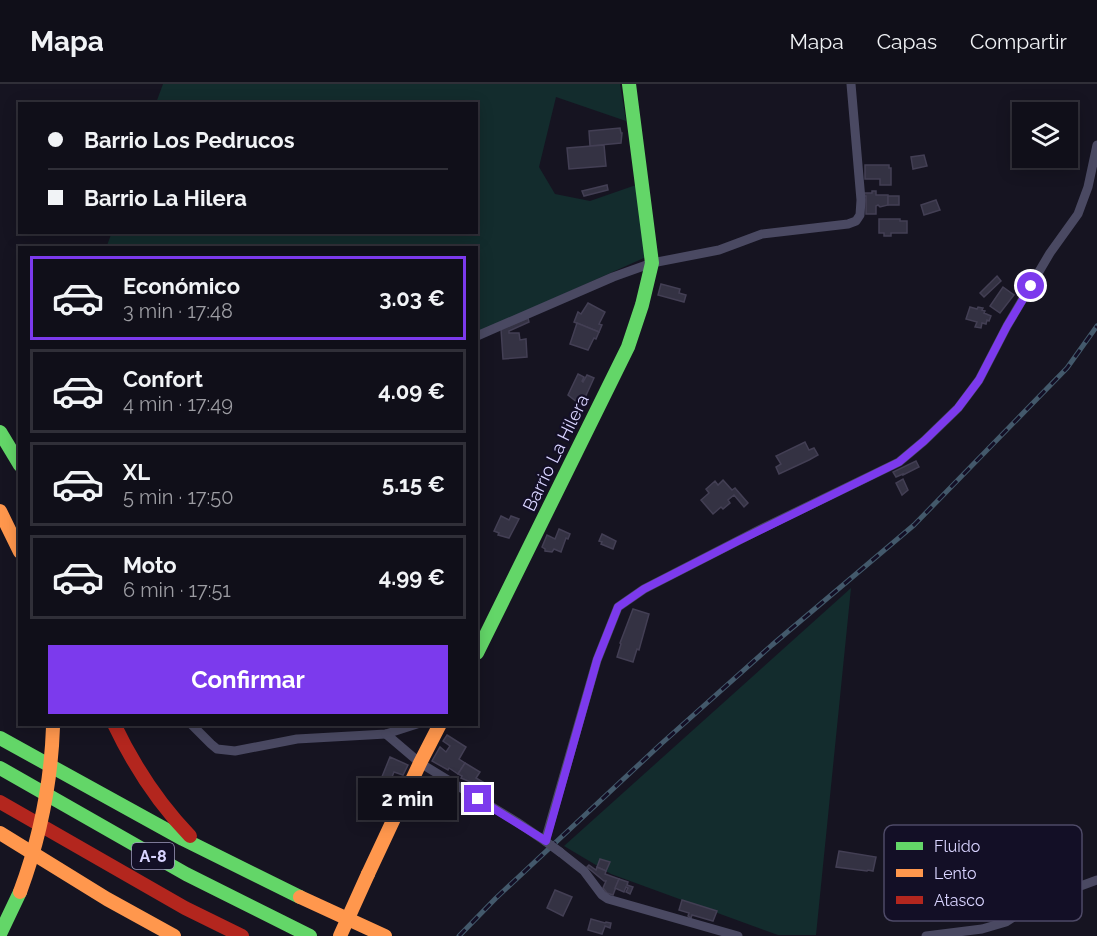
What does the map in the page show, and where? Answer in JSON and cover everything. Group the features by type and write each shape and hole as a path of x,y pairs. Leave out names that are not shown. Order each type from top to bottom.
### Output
{"main road":[{"name":"Barrio La Hilera","path":"478,651 628,347 648,287 652,262 629,84"},
{"path":"0,432 18,462"},
{"path":"0,511 18,548"},
{"path":"0,934 20,892 43,818 52,758 53,726"},
{"path":"115,726 140,776 175,822 204,847 238,867"},
{"path":"340,936 439,726"},
{"path":"0,738 183,839 385,936"},
{"name":"A-8","path":"0,768 186,874 310,936"},
{"name":"A-8","path":"0,802 185,908 242,936"},
{"path":"0,833 80,883 174,936"}],"street":[{"path":"478,336 652,262 719,250 762,234 848,224 856,221 860,215 861,200 851,84"},
{"path":"546,841 597,660 618,607 644,589 899,462 924,441 958,408 979,380 1011,318 1050,252 1078,214 1088,187 1097,145"},
{"path":"193,726 217,748 235,751 297,739 386,734 411,726"},
{"path":"386,734 420,763 546,841 584,871 602,895 738,936"},
{"path":"1082,885 1097,880"},
{"path":"926,936 982,929 1007,921"}],"green space":[{"path":"163,84 620,84 626,121 556,97 539,167 555,194 590,201 636,185 646,257 478,333 478,246 107,246 111,234 478,234 478,102 156,102"},
{"path":"851,588 816,935 778,935 611,874 564,846"}],"building":[{"path":"620,128 621,143 590,146 589,131"},
{"path":"604,145 606,166 569,169 567,148"},
{"path":"924,155 927,166 913,169 911,157"},
{"path":"865,165 889,165 891,185 880,185 880,179 865,179"},
{"path":"607,185 608,190 584,196 582,191"},
{"path":"876,191 876,195 888,195 888,205 876,206 876,214 866,214 864,193 872,193"},
{"path":"888,196 899,196 899,205 888,205"},
{"path":"936,200 940,210 924,215 921,205"},
{"path":"879,219 907,221 907,233 891,233 891,236 884,236 884,233 879,233"},
{"path":"997,276 1001,281 984,297 980,293"},
{"path":"661,284 680,289 679,293 686,295 684,302 658,295"},
{"path":"1003,287 1014,295 1000,313 990,306"},
{"path":"588,303 605,312 599,324 602,325 599,332 574,322 578,312 581,314"},
{"path":"970,307 983,308 984,313 991,316 986,324 982,323 981,328 975,327 977,322 966,319"},
{"path":"528,318 529,322 509,331 509,333 519,333 520,340 526,339 527,357 503,359 501,329"},
{"path":"577,323 599,332 588,350 570,344"},
{"path":"578,374 584,377 583,382 587,375 594,378 583,402 578,400 577,402 568,395"},
{"path":"805,442 809,450 814,448 818,455 779,474 776,467 781,464 776,456"},
{"path":"916,461 919,467 896,477 893,472"},
{"path":"903,479 908,490 902,495 896,483"},
{"path":"723,480 732,490 735,488 748,503 744,507 734,495 728,500 730,503 713,514 701,500 709,493 706,489 715,481 718,485"},
{"path":"501,516 509,520 511,516 519,519 509,538 498,535 499,533 494,531"},
{"path":"559,529 570,534 561,552 554,549 552,552 545,551 542,547 547,535 555,539"},
{"path":"602,534 616,541 613,549 601,544 602,542 599,541"},
{"path":"633,609 649,614 639,650 637,649 633,662 617,657"},
{"path":"447,735 466,747 459,759 465,763 458,774 432,761 440,747 446,752 450,746 443,741"},
{"path":"390,757 408,765 403,775 394,772 388,787 379,784"},
{"path":"465,763 480,772 476,778 483,782 478,791 471,786 473,783 461,778 462,776 458,774"},
{"path":"839,851 876,857 873,871 836,867"},
{"path":"600,859 610,862 606,871 597,867"},
{"path":"589,865 619,879 613,895 607,893 603,888 606,881 587,867"},
{"path":"619,879 628,882 627,885 633,887 630,894 626,892 628,888 626,887 624,892 615,888"},
{"path":"555,890 572,897 563,916 547,908"},
{"path":"682,900 717,911 713,921 692,915 691,918 688,916 689,913 679,910"},
{"path":"591,919 611,923 610,928 605,926 602,934 588,930"}],"railway":[{"path":"459,936 496,898 661,744 772,645 914,525 1067,368 1097,326"}],"traffic: fast":[{"path":"478,651 628,347 642,305 652,263 629,84"},
{"path":"0,432 18,462"},
{"path":"0,738 183,839 300,897"},
{"path":"0,768 186,874 310,936"},
{"path":"0,934 20,892"}],"traffic: slow":[{"path":"0,511 18,548"},
{"path":"368,874 439,726"},
{"path":"20,892 43,811 50,769 53,727"},
{"path":"0,833 107,899 174,936"},
{"path":"340,936 368,874"},
{"path":"300,897 385,936"}],"traffic: jam":[{"path":"115,726 148,783 167,810 190,836"},
{"path":"0,802 185,908 242,936"}],"route":[{"path":"478,799 546,841 597,660 618,607 644,589 899,462 958,408 979,380 1031,286"}]}
